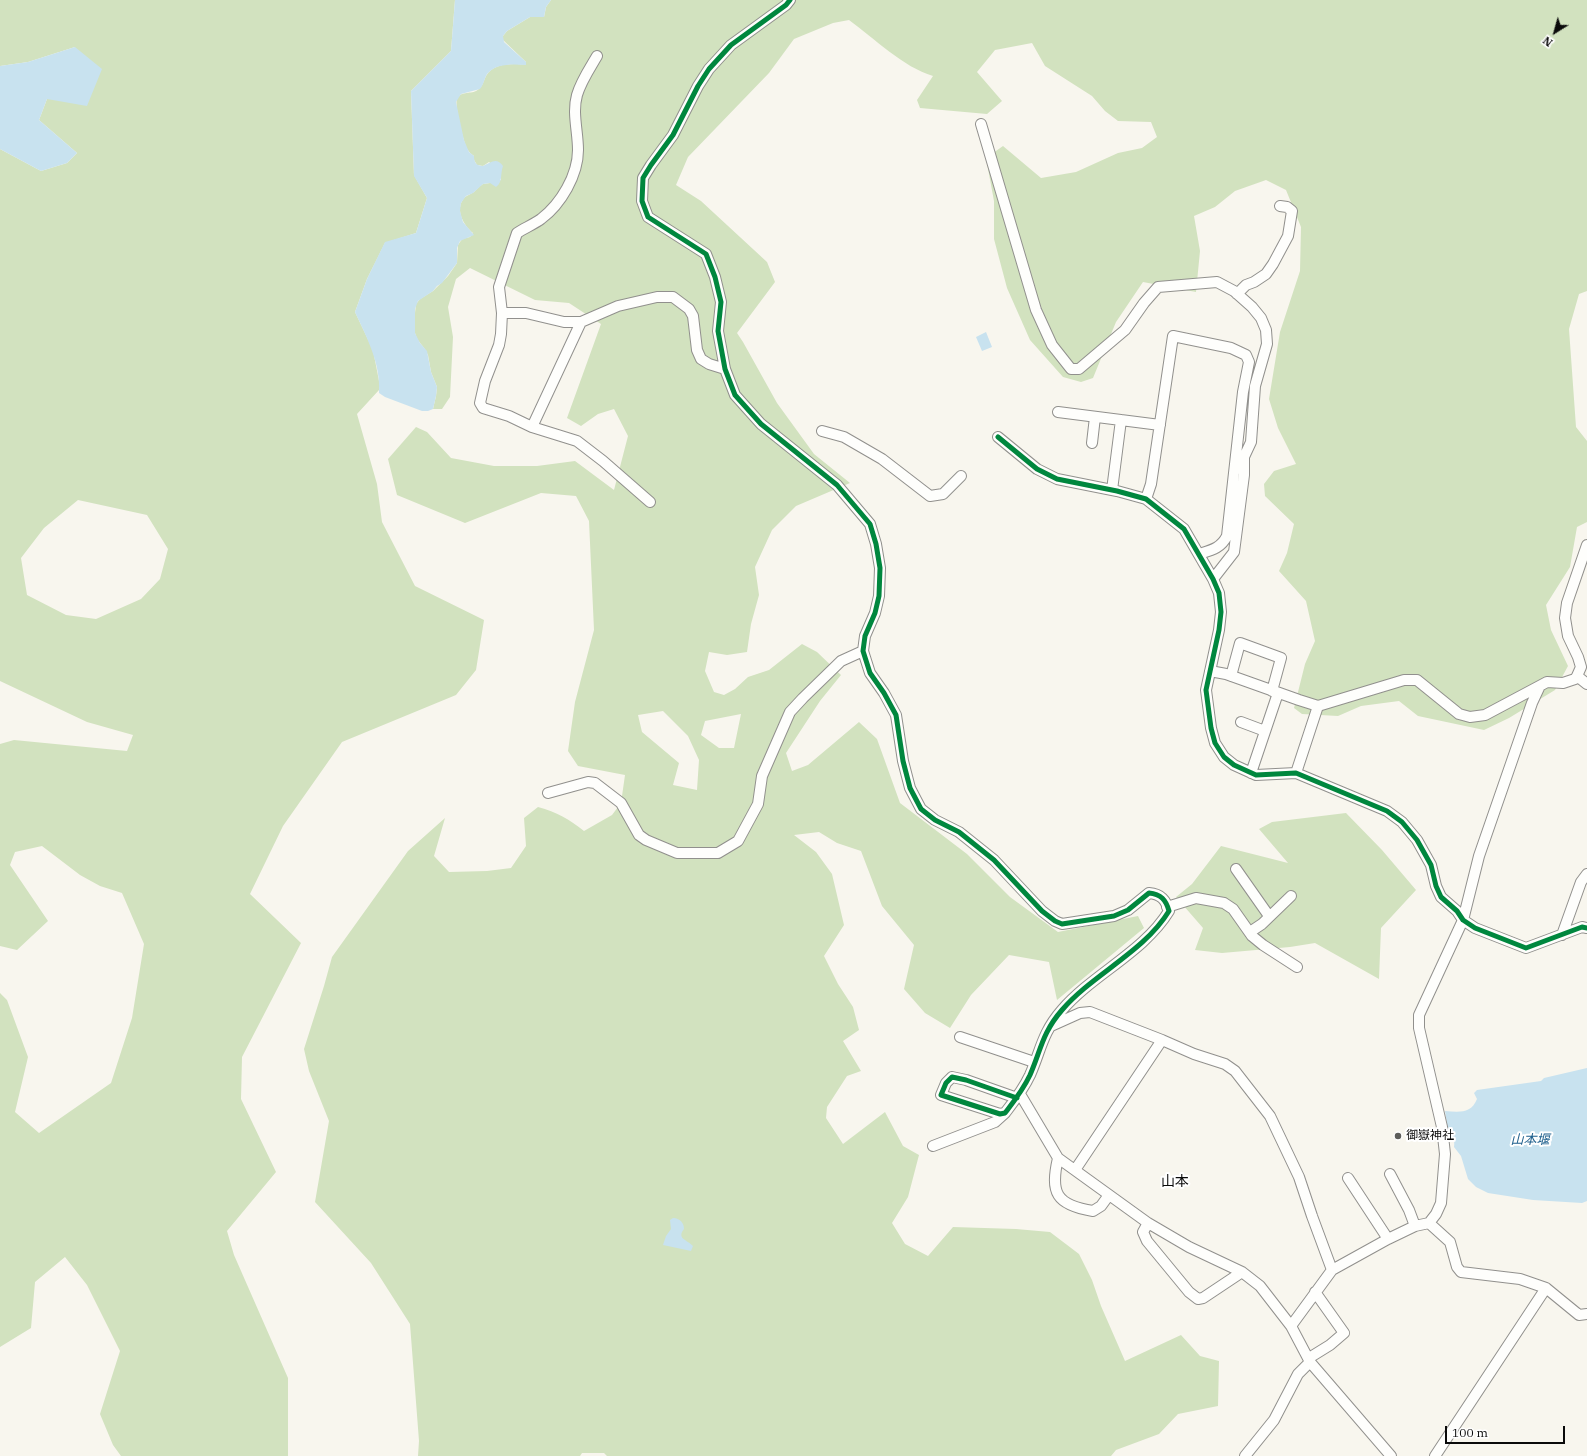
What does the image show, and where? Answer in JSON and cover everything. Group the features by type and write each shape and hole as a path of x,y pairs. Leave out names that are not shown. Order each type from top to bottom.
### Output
{"street":[{"path":"790,0 786,5 731,45 709,69 698,86 673,135 643,178 642,201 648,217 706,254 715,277 721,302 718,331 725,369 735,395 761,424 837,485 870,524 876,544 880,568 880,582 879,596 875,613 865,636 863,652 870,673 884,693 896,715 903,761 910,788 921,809 935,820 959,832 994,860 1042,911 1055,921 1062,924 1114,916 1128,910 1149,894 1157,894 1166,902 1169,911 1162,922 1136,946 1062,1009 1048,1027 1019,1096 1005,1113 995,1122 933,1146"},
{"path":"597,56 578,94 575,108 578,152 575,168 566,190 554,206 541,219 517,233 499,287 502,313 499,345 485,381 480,403 483,408 509,416 532,427 577,441 603,461 650,502"},
{"path":"982,124 1036,310 1052,345 1071,369 1079,370 1125,330 1144,303 1158,288 1216,282 1236,294 1252,307 1261,318 1266,330 1267,344 1255,386 1251,442 1244,457 1244,475 1234,552 1214,579"},
{"path":"1236,294 1246,285 1254,282 1266,274 1283,246 1288,236 1292,212 1287,207 1280,206"},
{"path":"502,313 526,313 564,322 580,322 618,306 657,297 673,297 689,309 693,316 697,350 701,359 709,364 725,369"},
{"path":"532,427 580,322"},
{"path":"1146,500 1151,484 1173,336 1231,348 1246,355 1249,362 1242,392 1227,536 1223,544 1215,549 1199,554"},
{"path":"1058,412 1160,425"},
{"path":"1092,443 1095,417"},
{"path":"1112,490 1121,420"},
{"path":"822,431 844,438 882,459 930,496 943,494 961,476"},
{"path":"998,437 1037,469 1057,479 1112,490 1146,500 1184,529 1214,579 1219,593 1221,612 1219,630 1206,690 1211,728 1215,743 1224,757 1234,765 1251,774 1296,773 1387,811 1402,822 1417,840 1431,865 1436,886 1441,897 1457,911 1463,920 1475,928 1526,948 1582,927 1587,928"},
{"path":"1210,671 1231,676 1318,706 1404,680 1417,680 1459,714 1470,717 1485,715 1539,688 1547,682 1563,683 1575,679 1578,676 1581,668 1578,657 1568,636 1565,618 1567,603 1587,544"},
{"path":"1231,676 1240,643 1282,658 1265,731 1251,774"},
{"path":"548,793 588,782 595,783 621,804 639,835 646,840 677,852 718,853 738,842 758,804 762,776 790,712 841,662 863,652"},
{"path":"1578,676 1587,684"},
{"path":"1291,1326 1314,1292 1332,1270 1388,1239 1415,1226 1429,1223 1436,1214 1441,1203 1445,1154 1442,1126 1419,1028 1419,1014 1463,920 1479,856 1494,809 1532,703 1539,688"},
{"path":"1296,773 1318,706"},
{"path":"1241,722 1265,731"},
{"path":"1236,869 1269,916"},
{"path":"1562,935 1581,882 1587,874"},
{"path":"1250,932 1262,924 1291,896"},
{"path":"1167,907 1196,898 1224,903 1233,909 1250,932 1263,945 1297,967"},
{"path":"1048,1027 1080,1013 1090,1012 1194,1054 1225,1064 1235,1070 1270,1116 1299,1177 1311,1215 1332,1270"},
{"path":"960,1037 1034,1062"},
{"path":"1075,1170 1162,1040"},
{"path":"1005,1113 1000,1114 941,1095 946,1082 952,1077 1019,1096 1058,1158 1148,1223 1188,1247 1242,1272 1260,1286 1291,1326 1309,1360 1390,1456"},
{"path":"1058,1158 1054,1175 1055,1186 1058,1197 1068,1205 1093,1211 1101,1206 1109,1195"},
{"path":"1390,1174 1409,1210 1415,1226"},
{"path":"1348,1178 1388,1239"},
{"path":"1148,1223 1143,1232 1147,1241 1189,1292 1198,1299 1203,1298 1242,1272"},
{"path":"1429,1223 1450,1242 1457,1267 1461,1272 1520,1279 1546,1288 1579,1315 1587,1314"},
{"path":"1436,1456 1546,1288"},
{"path":"1245,1456 1274,1420 1298,1374 1309,1360 1344,1333 1314,1292"}],"green space":[{"path":"0,0 455,0 451,51 411,91 414,175 427,198 416,233 385,243 367,279 355,312 373,350 380,386 379,390 357,414 377,484 382,522 415,586 484,620 476,670 456,695 342,742 283,826 250,894 301,943 242,1057 241,1099 276,1172 227,1231 234,1255 288,1378 288,1456 121,1456 113,1445 100,1414 120,1351 87,1285 65,1257 35,1282 31,1328 0,1347 0,993 7,1000 28,1057 15,1112 39,1133 111,1083 132,1018 144,944 122,893 100,886 80,875 42,846 15,852 10,865 48,921 17,950 0,946 0,744 14,740 127,751 133,735 87,722 0,681 0,149 41,171 67,163 77,153 39,120 47,99 75,47 28,62 0,66","holes":["78,500 147,515 168,549 160,579 141,599 96,619 66,615 27,595 21,558 44,528"]},
{"path":"551,0 1587,0 1587,291 1579,294 1569,329 1576,427 1587,441 1587,522 1577,527 1570,567 1546,605 1551,630 1568,666 1555,690 1509,718 1484,730 1418,716 1399,701 1361,706 1338,716 1302,714 1294,708 1305,664 1315,641 1306,601 1279,571 1287,553 1294,524 1265,496 1264,484 1274,471 1296,464 1278,428 1269,399 1280,332 1300,271 1301,227 1286,190 1266,180 1235,191 1215,207 1194,216 1200,251 1196,292 1143,282 1116,322 1093,378 1081,382 1063,377 1030,340 1007,288 994,239 994,201 986,158 1003,146 1041,178 1076,172 1118,153 1142,148 1157,137 1151,122 1118,121 1105,111 1092,96 1045,66 1032,43 995,50 977,72 1002,101 987,114 920,108 917,100 933,76 922,72 900,59 849,20 833,23 794,39 769,73 688,157 676,185 701,201 767,262 775,282 737,333 777,403 814,454 850,483 796,506 772,530 755,567 759,595 751,624 747,652 727,655 709,652 705,671 714,692 724,695 735,689 748,677 769,670 802,644 817,652 841,675 820,701 786,753 792,771 808,765 859,722 877,739 900,803 967,854 1010,897 1058,932 1138,916 1144,928 1057,1000 1049,962 1009,955 971,995 950,1028 925,1013 904,989 914,945 882,906 861,851 837,843 819,832 794,835 816,852 832,874 844,925 824,956 838,984 853,1007 859,1030 843,1041 861,1071 847,1076 827,1107 826,1118 843,1144 885,1112 903,1146 919,1155 908,1197 892,1223 905,1244 928,1256 953,1227 1016,1229 1050,1232 1079,1254 1092,1280 1101,1306 1125,1361 1181,1335 1200,1356 1219,1361 1218,1406 1178,1414 1159,1434 1116,1450 1111,1456 607,1456 604,1453 582,1453 580,1456 418,1456 419,1441 410,1324 371,1263 315,1202 329,1121 309,1071 304,1049 332,957 408,851 445,818 434,856 449,872 487,871 511,868 526,846 524,818 538,807 562,816 584,831 612,815 621,803 625,775 578,766 568,751 575,702 594,630 589,521 576,496 541,493 465,523 397,495 388,459 416,427 427,432 451,458 494,466 537,466 575,461 614,490 628,436 614,409 598,414 581,426 567,418 601,324 569,303 535,300 470,268 456,279 448,307 453,337 450,397 442,409 433,409 437,387 431,372 428,355 417,339 415,333 416,304 420,299 433,291 448,276 457,263 458,245 462,239 470,237 473,233 466,226 461,216 460,206 462,201 465,197 474,192 483,184 501,180 500,171 489,162 483,166 477,165 474,160 474,156 467,149 458,116 456,103 458,96 465,93 474,92 480,88 489,72 498,66 509,64 526,65 526,62 503,40 503,36 507,31 530,17 544,17 546,7","holes":["663,711 688,736 699,760 697,790 673,785 679,763 642,732 638,715","741,714 734,748 719,748 701,735 705,721"]},
{"path":"1346,813 1382,850 1416,890 1381,928 1379,979 1315,943 1290,947 1222,953 1195,950 1203,928 1176,897 1192,884 1221,846 1288,863 1259,829 1272,822"}],"water":[{"path":"455,0 551,0 546,7 544,17 530,17 507,31 503,36 504,42 526,62 526,65 500,66 491,70 487,74 480,89 461,94 456,102 464,140 469,152 474,156 476,163 483,166 496,161 501,163 503,166 500,180 496,187 490,183 483,184 473,193 466,196 461,203 460,211 463,222 474,235 460,241 457,248 457,263 442,283 418,301 415,309 415,333 420,343 427,351 431,372 437,387 433,409 422,411 385,397 379,393 378,372 375,361 355,312 367,279 385,242 416,233 427,198 414,176 411,91 451,51"},
{"path":"75,47 102,69 87,106 47,99 39,120 77,153 67,163 41,171 0,149 0,66 28,62"},
{"path":"986,332 992,347 982,351 976,337"},
{"name":"山本堰","path":"1587,1068 1587,1201 1582,1203 1533,1200 1488,1193 1476,1187 1468,1179 1461,1156 1454,1147 1453,1138 1448,1131 1445,1111 1460,1112 1468,1110 1477,1099 1474,1093 1477,1090 1541,1081 1544,1078"},
{"path":"673,1218 680,1220 682,1223 684,1229 681,1235 693,1246 691,1251 663,1245 666,1236 671,1229 670,1220"}],"cycle path":[{"path":"790,0 786,5 731,45 709,69 698,86 673,135 643,178 642,201 648,217 706,254 715,277 721,302 718,331 725,369 735,395 761,424 837,485 870,524 876,544 880,568 879,596 875,613 865,636 863,651 870,673 884,693 896,715 903,761 910,788 921,809 935,820 959,832 994,860 1042,911 1055,921 1062,924 1114,916 1128,910 1149,893 1160,896 1169,911 1146,939 1074,997 1055,1018 1046,1034 1025,1085 1019,1095 1015,1099 1005,1113 1000,1114 941,1095 946,1083 952,1077 966,1080 1017,1098"},
{"path":"998,437 1037,469 1057,479 1117,491 1146,499 1184,529 1213,579 1219,593 1221,612 1219,630 1206,690 1211,728 1215,743 1224,757 1234,765 1256,775 1296,773 1387,811 1402,822 1417,840 1431,865 1436,886 1441,897 1457,911 1463,920 1475,928 1526,948 1582,927 1587,928"}],"place":[{"name":"御嶽神社","path":"1398,1136"}],"district":[{"name":"山本","path":"1175,1182"}]}
